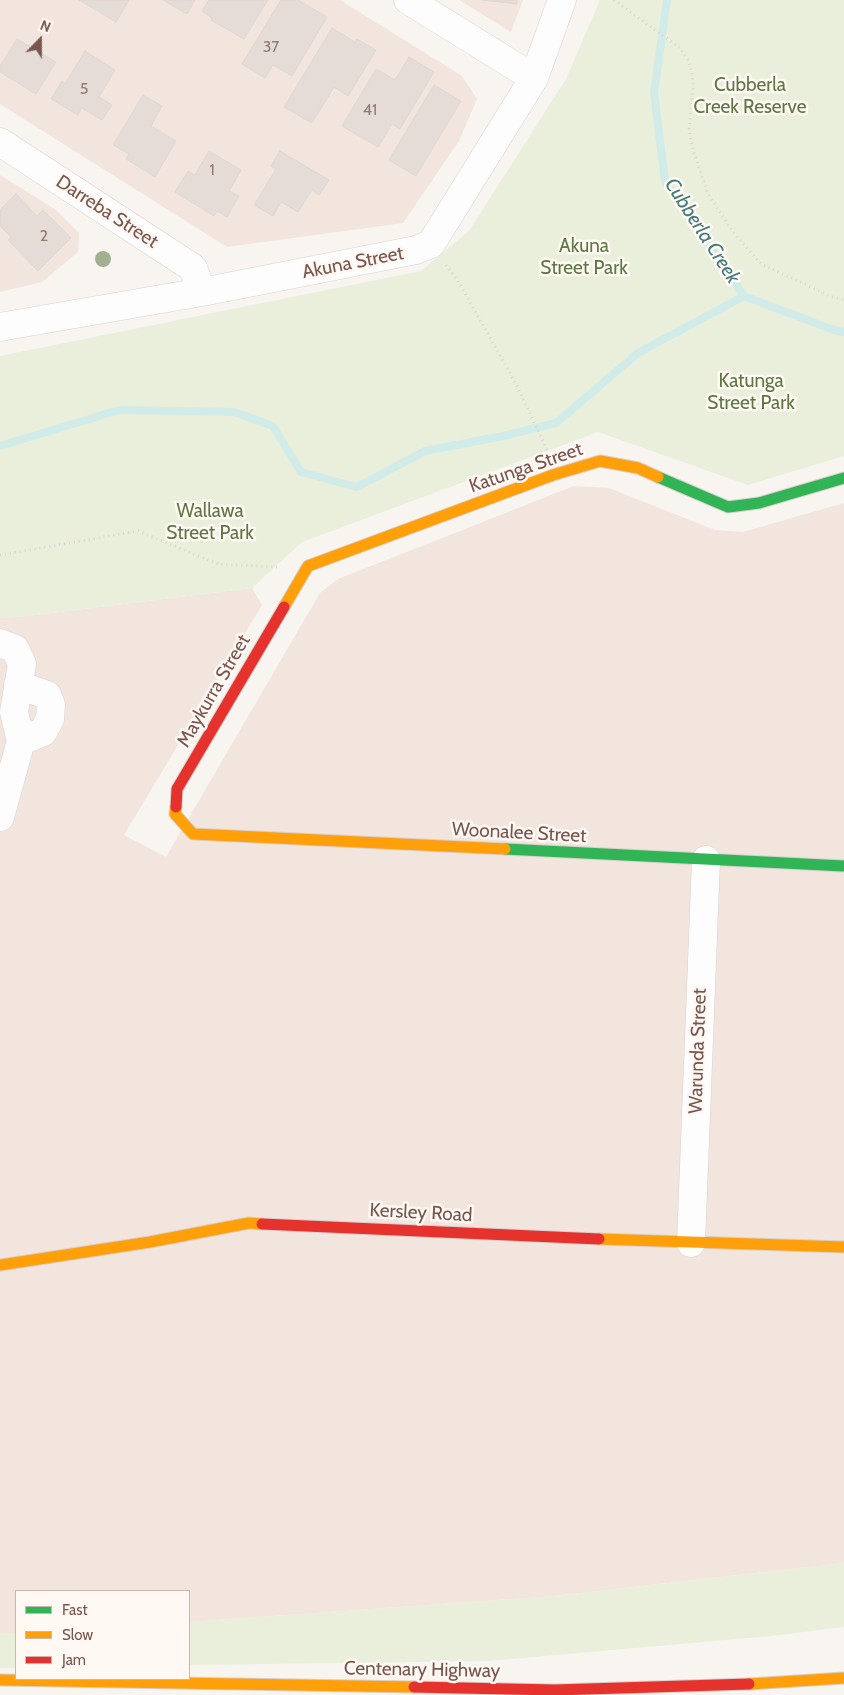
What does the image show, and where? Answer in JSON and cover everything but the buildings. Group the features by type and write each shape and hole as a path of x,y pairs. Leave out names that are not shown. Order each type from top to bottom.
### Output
{"main road":[{"name":"Katunga Street","path":"308,566 553,475 600,461 638,468 728,507 759,503 844,478"},
{"name":"Maykurra Street","path":"193,834 175,814 177,789 308,566"},
{"name":"Woonalee Street","path":"193,834 844,866"},
{"name":"Kersley Road","path":"0,1265 150,1242 249,1223 691,1243 844,1247"},
{"name":"Centenary Highway","path":"0,1680 555,1690 763,1684 844,1678"}],"street":[{"path":"408,0 534,78"},
{"path":"431,244 534,78 562,0"},
{"name":"Darreba Street","path":"0,142 193,268 202,292"},
{"name":"Akuna Street","path":"0,327 202,292 416,250 431,244"},
{"path":"0,643 15,649 22,664 14,712 22,741 0,817"},
{"path":"18,684 46,695 51,705 50,719 43,732 22,741"},
{"name":"Warunda Street","path":"691,1243 706,860"}],"path":[{"path":"614,0 680,48 688,60 692,73 693,89 689,130 693,150 708,194 733,232 761,264 830,296 844,300"},
{"path":"431,244 458,282 515,382 550,456"},
{"path":"0,555 138,532 218,564 286,568 308,566"}],"shaded area":[{"path":"0,0 340,0 462,76 477,99 459,141 403,223 227,247 0,104"},
{"path":"459,0 523,0 511,32"},
{"path":"0,175 56,210 79,233 78,252 42,282 0,292"},
{"path":"574,486 609,488 715,530 743,532 844,503 844,1563 554,1596 190,1622 190,1590 15,1590 15,1634 0,1633 0,618 252,588 262,605 124,835 166,857 320,593 338,579"}],"green space":[{"path":"600,0 844,0 844,456 748,485 598,432 302,542 252,588 0,618 0,356 421,271 469,231 566,79"},
{"path":"844,1563 844,1627 771,1636 488,1661 190,1665 190,1622 554,1596"},
{"path":"0,1633 15,1634 15,1668 0,1668"}],"waterway":[{"name":"Cubberla Creek","path":"667,0 654,93 665,181 744,296 834,330 844,332"},
{"path":"0,446 119,410 234,412 273,426 301,472 357,487 425,451 503,436 556,423 638,353 744,296"}],"traffic: fast":[{"path":"658,477 728,507 759,503 844,478"},
{"path":"505,849 844,866"}],"traffic: slow":[{"path":"284,607 308,566 553,475 600,461 638,468 658,477"},
{"path":"176,807 175,814 193,834 505,849"},
{"path":"0,1265 150,1242 249,1223 262,1224"},
{"path":"599,1239 844,1247"},
{"path":"749,1684 844,1678"},
{"path":"0,1680 414,1687"}],"traffic: jam":[{"path":"176,807 177,789 284,607"},
{"path":"262,1224 599,1239"},
{"path":"414,1687 555,1690 749,1684"}],"park label":[{"name":"Cubberla Creek Reserve","path":"750,96"},
{"name":"Akuna Street Park","path":"584,257"},
{"name":"Katunga Street Park","path":"751,392"},
{"name":"Wallawa Street Park","path":"210,522"}]}
